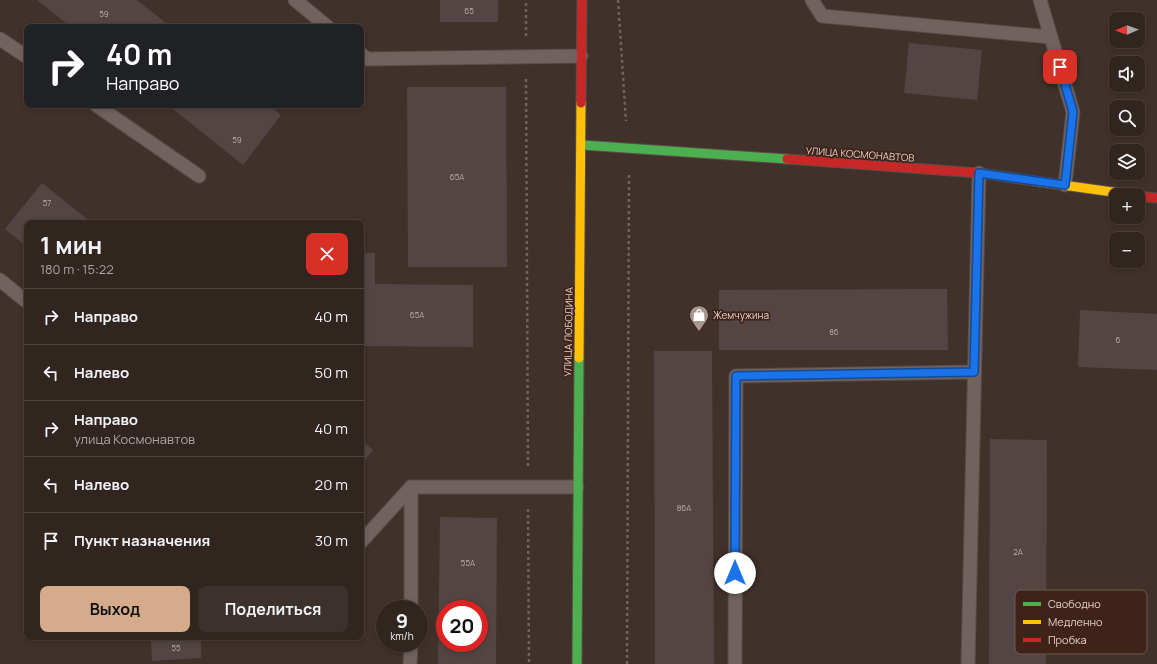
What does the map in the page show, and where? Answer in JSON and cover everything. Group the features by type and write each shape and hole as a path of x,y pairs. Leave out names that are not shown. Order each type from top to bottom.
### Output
{"street":[{"name":"УЛИЦА ЛОБОДИНА","path":"576,664 582,146 580,99 582,0"},
{"name":"УЛИЦА КОСМОНАВТОВ","path":"582,146 979,173 1109,191"},
{"path":"1145,197 1157,198"}],"lane":[{"path":"295,0 324,24"},
{"path":"812,0 822,16 1051,37"},
{"path":"1040,0 1073,112 1065,185"},
{"path":"0,39 24,55"},
{"path":"364,56 367,59 581,56"},
{"path":"100,108 199,176"},
{"path":"968,664 979,173"},
{"path":"0,280 24,300"},
{"path":"735,664 736,376 974,372"},
{"path":"411,487 411,600"},
{"path":"364,539 411,487 577,487"},
{"path":"410,652 410,664"}],"path":[{"path":"526,0 529,664"},
{"path":"618,0 629,149 627,664"}],"building":[{"path":"37,0 137,0 167,24 67,24"},
{"path":"440,0 498,0 498,22 440,22"},
{"path":"909,43 982,50 977,100 904,93"},
{"path":"407,87 506,87 507,267 408,267"},
{"path":"172,108 273,108 281,115 243,165"},
{"path":"42,183 88,220 24,220 24,245 5,229"},
{"path":"364,253 375,253 375,284 473,285 473,347 364,346"},
{"path":"947,289 948,350 719,350 719,290"},
{"path":"1080,310 1157,314 1157,370 1078,367"},
{"path":"654,351 712,351 714,664 655,664"},
{"path":"990,439 1047,440 1046,590 1015,590 1015,654 1046,654 1046,664 989,664"},
{"path":"364,442 373,450 364,461"},
{"path":"440,517 497,518 496,664 438,664 438,652 488,652 488,600 439,600"},
{"path":"151,640 201,640 201,658 152,661"}],"traffic: fast":[{"path":"582,145 787,159"},
{"path":"577,664 579,358"}],"traffic: slow":[{"path":"579,358 581,103"},
{"path":"1034,181 1109,192"}],"traffic: jam":[{"path":"581,103 582,0"},
{"path":"787,159 979,173 1034,181"},
{"path":"1145,197 1157,198"}],"place":[{"name":"Жемчужина","path":"699,332"}],"route":[{"path":"735,573 736,376 974,372 979,173 1065,185 1073,112 1060,67"}]}
